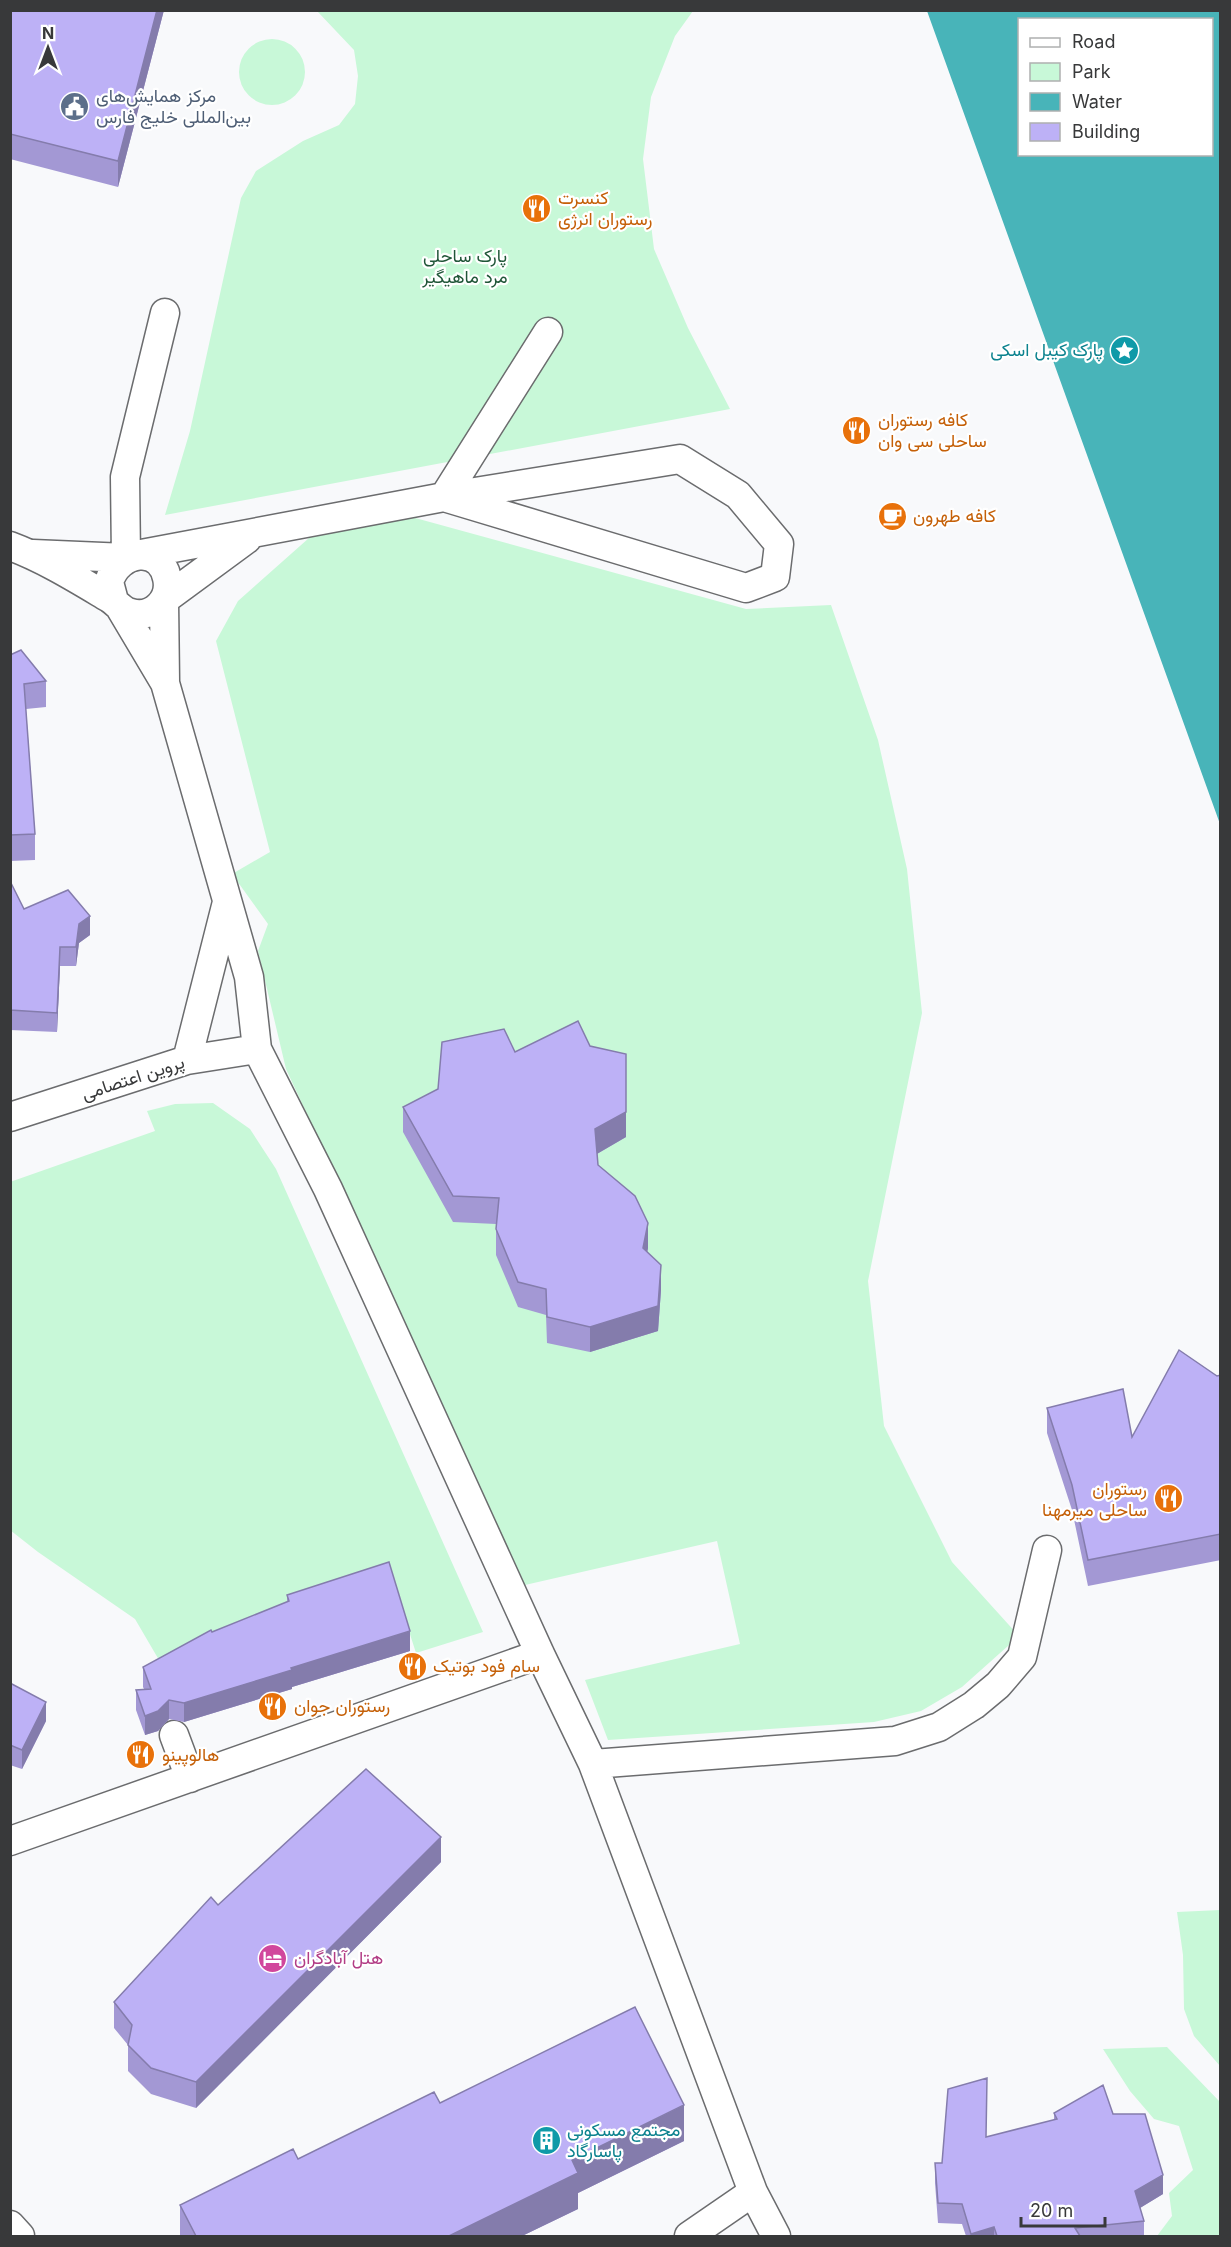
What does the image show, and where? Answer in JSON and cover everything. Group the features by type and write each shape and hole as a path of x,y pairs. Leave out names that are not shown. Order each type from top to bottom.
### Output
{"street":[{"path":"131,556 124,477 165,313"},
{"path":"444,497 548,332"},
{"path":"444,497 746,588 775,577 779,544 738,495 680,459 444,497 251,536 131,556 112,572 109,582 118,605 165,683 249,978 257,1048 328,1189 592,1764 753,2193 776,2236"},
{"path":"22,550 118,605 141,614 151,612 251,536"},
{"path":"22,550 154,559 166,573 168,591 165,600 165,683"},
{"path":"187,1060 228,900"},
{"name":"پروین اعتصامی","path":"10,1117 187,1060 257,1048"},
{"path":"592,1764 895,1741 939,1727 974,1705 998,1685 1022,1657 1047,1550"},
{"path":"10,1841 540,1654"},
{"path":"174,1735 190,1778"},
{"path":"689,2236 753,2193"},
{"path":"10,2225 20,2236"}],"green space":[{"name":"پارک ساحلی مرد ماهیگیر","path":"317,11 693,11 675,36 651,97 643,159 654,249 688,328 730,409 165,515 190,431 241,198 256,171 303,141 339,125 355,104 358,76 354,50"},
{"path":"272,39 285,41 300,54 305,72 303,85 290,100 272,105 259,103 244,90 239,72 241,59 254,44"},
{"path":"408,516 746,609 831,605 878,740 907,869 922,1013 868,1281 884,1426 952,1562 1019,1636 962,1687 921,1711 874,1722 608,1740 585,1680 740,1644 717,1541 525,1585 286,1069 258,951 268,924 232,874 270,852 216,641 238,601 318,530"},
{"path":"213,1103 250,1129 276,1169 483,1632 416,1653 391,1575 159,1660 135,1619 10,1530 10,1182 155,1131 147,1111 175,1104"},
{"path":"1220,1910 1220,2066 1194,2036 1184,2009 1183,1955 1177,1912"},
{"path":"1167,2047 1220,2102 1220,2236 1157,2236 1172,2216 1169,2193 1193,2170 1179,2126 1154,2119 1130,2091 1103,2049"}],"water":[{"path":"927,11 1220,11 1220,824"}],"building":[{"name":"مرکز همایش‌های بین‌المللی خلیج فارس","path":"10,10 157,10 118,161 10,134"},
{"path":"21,650 46,681 24,684 35,834 10,835 10,655"},
{"path":"10,881 24,909 68,890 90,916 79,924 76,947 60,947 57,1013 10,1010"},
{"path":"578,1021 590,1046 626,1054 626,1112 595,1129 598,1165 635,1196 648,1223 643,1248 661,1265 658,1306 590,1327 547,1317 546,1289 518,1282 496,1229 499,1198 453,1196 403,1107 438,1089 442,1042 504,1029 515,1052"},
{"path":"1179,1350 1217,1376 1221,1375 1221,1534 1088,1560 1072,1485 1047,1408 1123,1389 1132,1437"},
{"path":"389,1562 410,1631 184,1703 169,1700 158,1711 145,1716 136,1690 151,1689 143,1667 211,1630 212,1632 289,1601 287,1595"},
{"path":"10,1683 46,1702 22,1750 10,1745"},
{"name":"هتل آبادگران","path":"366,1769 441,1837 196,2082 151,2068 128,2045 132,2025 114,2002 211,1897 218,1905"},
{"name":"مجتمع مسکونی پاسارگاد","path":"635,2007 684,2105 572,2160 578,2173 449,2236 196,2236 180,2205 293,2149 298,2159 434,2092 440,2103"},
{"path":"987,2078 986,2137 1057,2119 1054,2113 1103,2085 1113,2114 1145,2114 1163,2175 1135,2191 1144,2221 1075,2228 1080,2236 997,2236 994,2227 971,2234 962,2204 938,2203 935,2163 942,2163 948,2089"}],"place":[{"name":"مرکز همایش‌های بین‌المللی خلیج فارس","path":"75,106"},
{"name":"کنسرت رستوران انرژی","path":"537,208"},
{"name":"پارک کیبل اسکی","path":"1124,350"},
{"name":"کافه رستوران ساحلی سی وان","path":"857,430"},
{"name":"کافه طهرون","path":"892,516"},
{"name":"رستوران ساحلی میرمهنا","path":"1168,1499"},
{"name":"سام فود بوتیک","path":"412,1666"},
{"name":"رستوران جوان","path":"273,1706"},
{"name":"هالوپینو","path":"141,1755"},
{"name":"هتل آبادگران","path":"273,1958"},
{"name":"مجتمع مسکونی پاسارگاد","path":"546,2140"}]}
